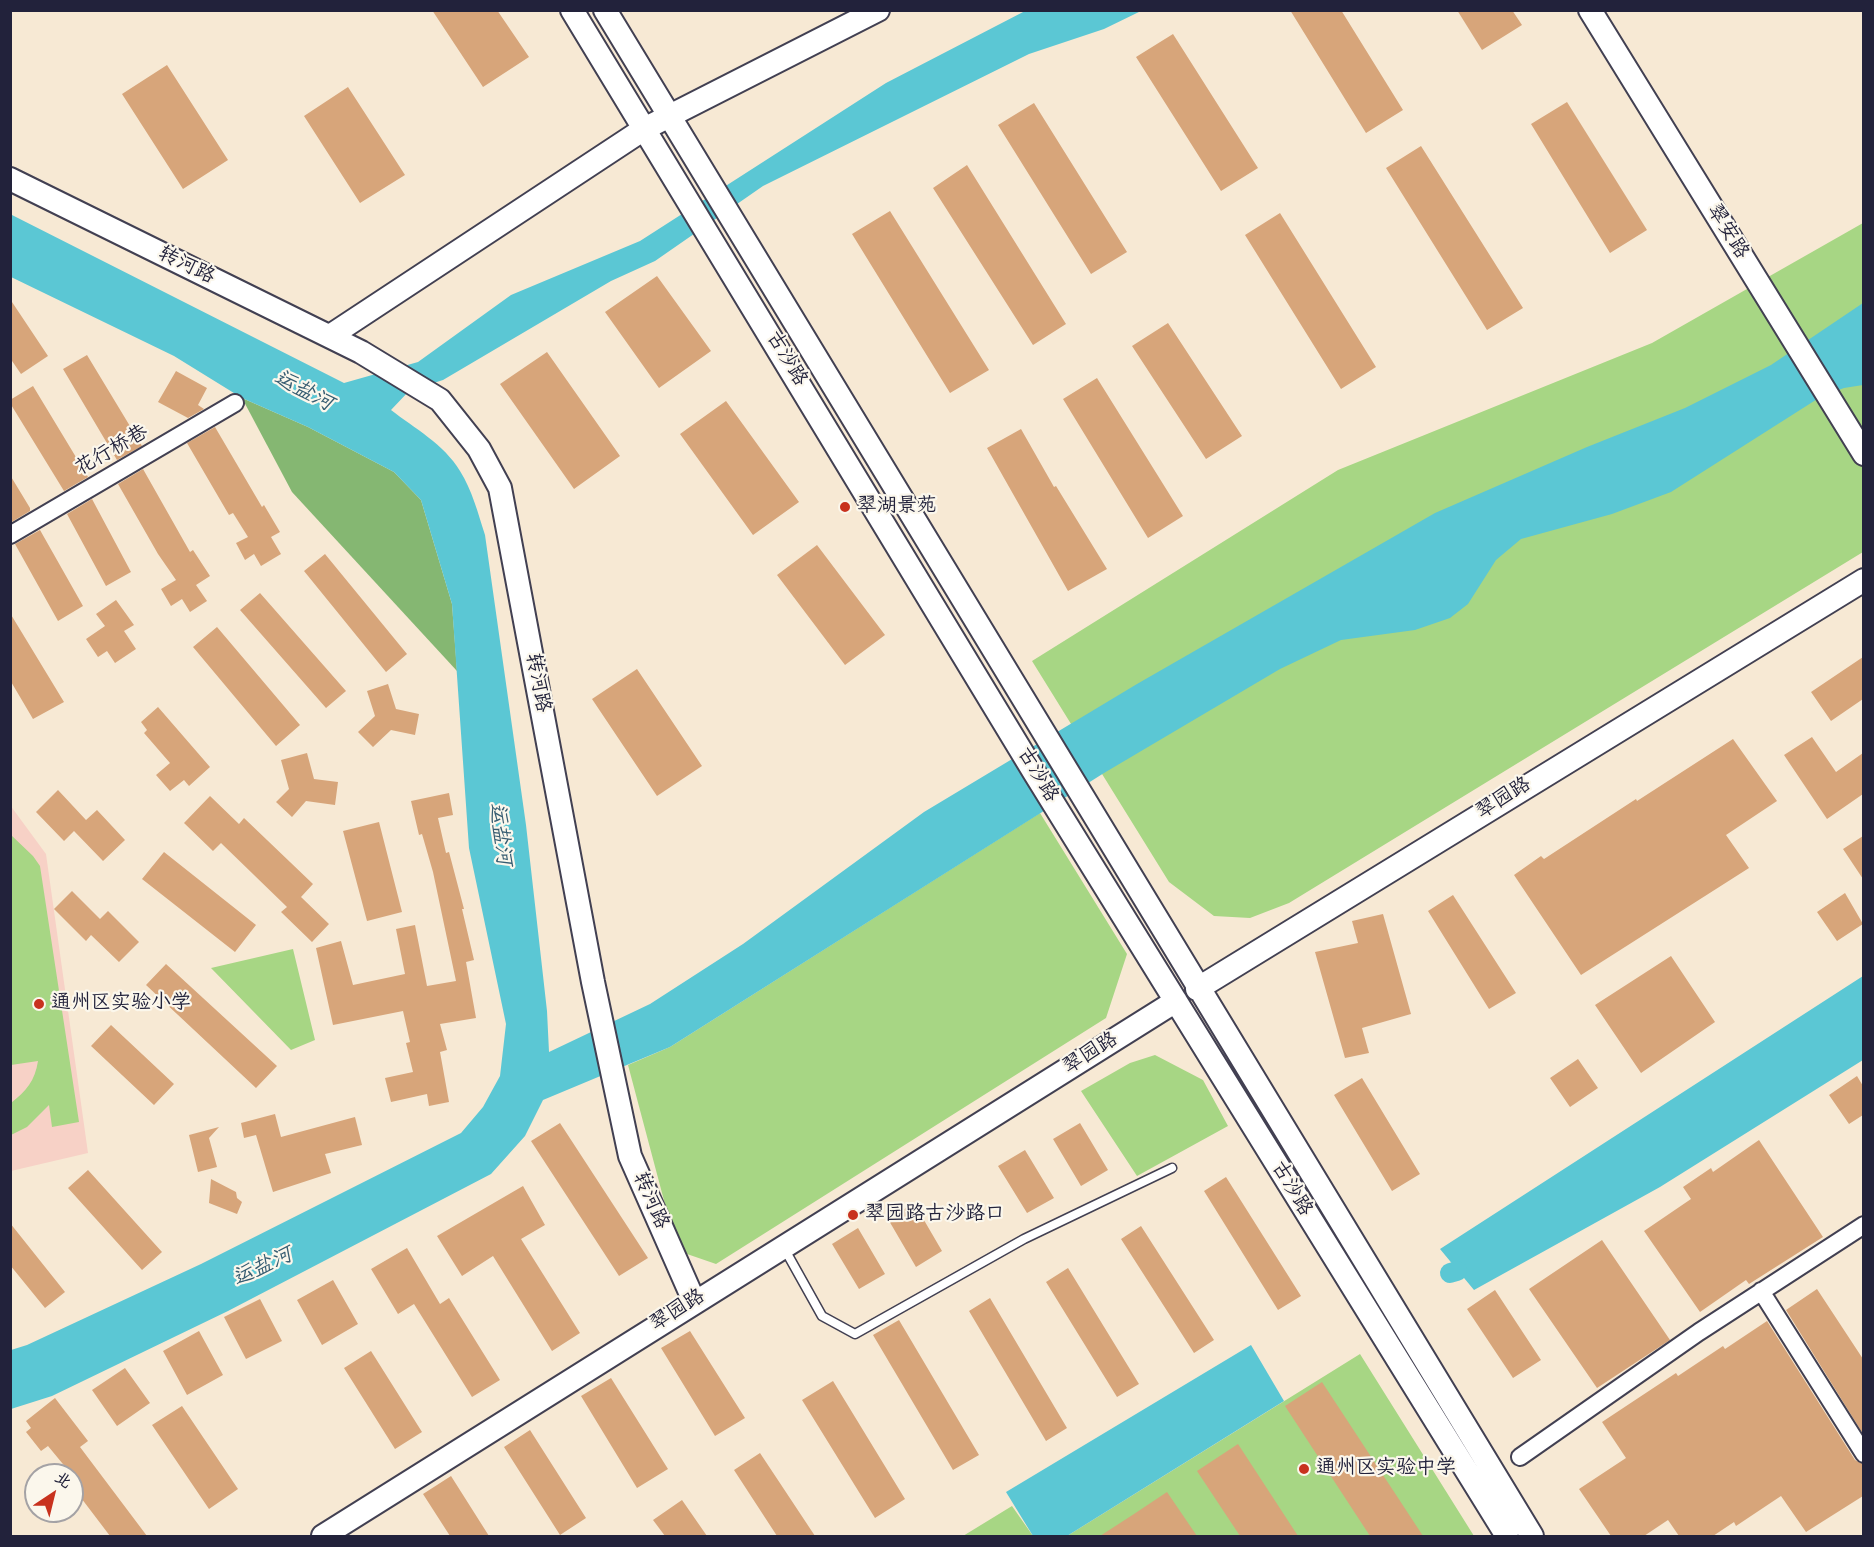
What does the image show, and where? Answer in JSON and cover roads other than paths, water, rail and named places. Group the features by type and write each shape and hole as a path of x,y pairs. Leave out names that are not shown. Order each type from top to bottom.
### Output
{"street":[{"name":"古沙路","path":"573,10 1071,832 1507,1536"},
{"name":"古沙路","path":"605,10 1197,989 1532,1536"},
{"path":"330,336 644,129 878,10"},
{"name":"翠安路","path":"1590,10 1863,454"},
{"name":"转河路","path":"10,179 362,352 440,400 478,449 500,488 593,982 620,1098 630,1156 694,1301"},
{"name":"花行桥巷","path":"10,535 235,403"},
{"name":"翠园路","path":"323,1536 694,1301 1176,1001 1863,580"},
{"path":"1520,1458 1761,1291 1863,1225"},
{"path":"1761,1291 1863,1454"}],"lane":[{"path":"784,1247 822,1316 855,1334 1024,1239 1172,1168"}],"water":[{"name":"运盐河","path":"1025,11 1141,11 1104,29 1029,54 763,186 655,261 611,281 443,380 409,391 391,410 428,437 453,461 468,486 485,535 526,825 547,1011 549,1052 650,1004 743,944 924,812 1137,684 1435,513 1587,447 1685,408 1771,365 1863,303 1863,385 1844,388 1822,396 1671,492 1612,514 1521,539 1496,560 1468,604 1450,618 1415,630 1341,640 1280,669 1104,773 670,1047 543,1100 525,1136 491,1174 228,1311 52,1396 11,1409 11,1350 27,1345 201,1264 461,1133 483,1107 500,1076 506,1024 469,848 452,604 421,500 394,472 308,427 242,398 174,356 11,277 10,214 344,383 418,362 511,295 640,241 886,83"},
{"path":"1863,976 1863,1060 1660,1187 1474,1290 1440,1249"},
{"path":"1251,1345 1284,1401 1067,1536 1033,1536 1006,1492"}],"waterway":[{"path":"1450,1273 1457,1271"}],"place":[{"name":"翠湖景苑","path":"845,507"},
{"name":"通州区实验小学","path":"39,1004"},
{"name":"翠园路古沙路口","path":"853,1215"},
{"name":"通州区实验中学","path":"1304,1469"}]}
